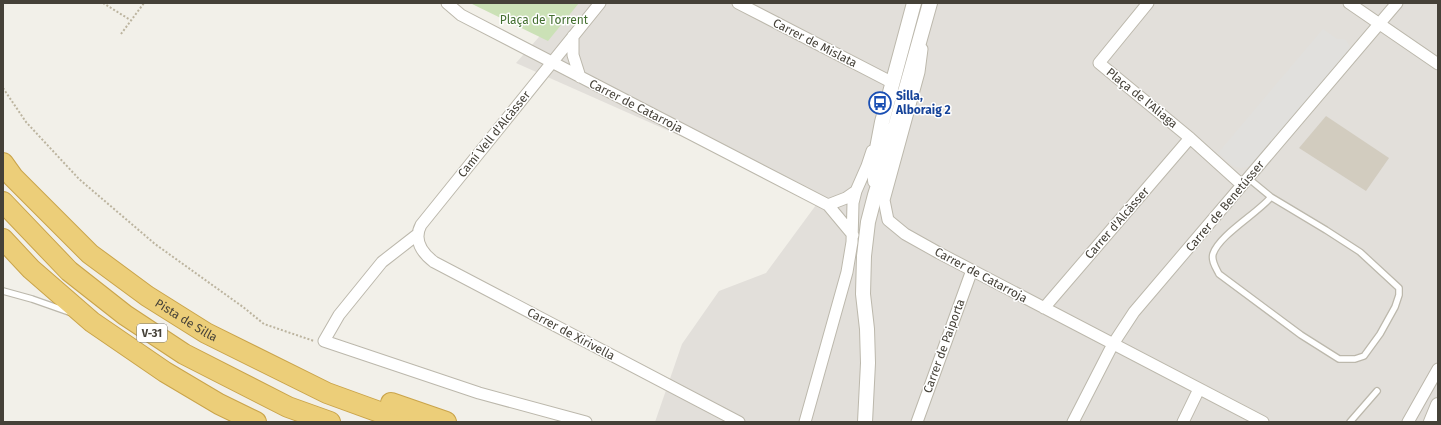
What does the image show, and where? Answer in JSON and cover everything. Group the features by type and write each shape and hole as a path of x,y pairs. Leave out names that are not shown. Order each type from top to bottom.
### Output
{"highway":[{"name":"Pista de Silla","path":"3,163 13,177 90,254 140,291 206,333 298,379 327,393 407,422"},
{"name":"V-31","path":"3,202 70,271 126,315 191,357 288,407 330,422"},
{"path":"3,239 31,269 92,322 165,372 219,404 256,422"},
{"path":"298,379 329,381 446,422"}],"street":[{"name":"Carrer de Catarroja","path":"447,3 461,15 828,205 853,235"},
{"name":"Camí Vell d'Alcàsser","path":"418,234 421,225 600,3"},
{"name":"Carrer de Mislata","path":"738,3 893,82"},
{"path":"874,195 875,159 887,104 914,3"},
{"name":"Plaça de l'Aliaga","path":"1148,3 1099,63 1245,182"},
{"path":"1349,3 1438,64"},
{"name":"Carrer de Benetússer","path":"1072,422 1113,344 1134,312 1397,3"},
{"name":"Carrer de Catarroja","path":"928,10 919,72 884,200 888,220 905,234 1262,422"},
{"path":"865,422 868,363 863,294 864,256 868,222 874,195 886,160 928,10"},
{"path":"573,36 573,55 580,77"},
{"path":"805,422 847,272 853,235 852,211 856,191 867,166 887,104"},
{"name":"Carrer d'Alcàsser","path":"1044,308 1190,138"},
{"path":"828,205 846,198 856,191"},
{"path":"418,234 382,262 339,315 324,341 479,393 586,422"},
{"name":"Carrer de Xirivella","path":"418,234 422,250 434,262 739,422"},
{"name":"Carrer de Paiporta","path":"917,422 972,270"},
{"path":"1408,422 1438,369"},
{"path":"1183,422 1200,389"},
{"path":"1431,422 1438,405"}],"lane":[{"path":"1245,182 1271,197 1326,230 1360,252 1399,288 1399,295 1395,306 1380,334 1364,356 1355,359 1339,360 1301,335 1219,274 1214,264 1213,254 1220,242 1264,205 1271,197"},
{"path":"3,291 32,299 92,322"},
{"path":"1350,422 1377,391"}],"path":[{"path":"103,3 132,21"},
{"path":"121,34 144,3"},
{"path":"3,88 26,122 79,179 155,244 264,324 316,342 324,341"}],"shaded area":[{"path":"569,3 1438,3 1438,422 1416,422 1407,410 1402,422 655,422 682,344 719,291 766,273 816,205 696,143 516,63"},
{"path":"1323,29 1337,39 1346,40 1351,49 1253,164 1248,167 1241,168 1233,166 1218,153"}],"green space":[{"name":"Plaça de Torrent","path":"470,3 579,3 548,41"}],"building":[{"path":"1326,116 1389,158 1366,191 1299,148"}],"place":[{"name":"Silla, Alboraig 2","path":"880,103"}]}
